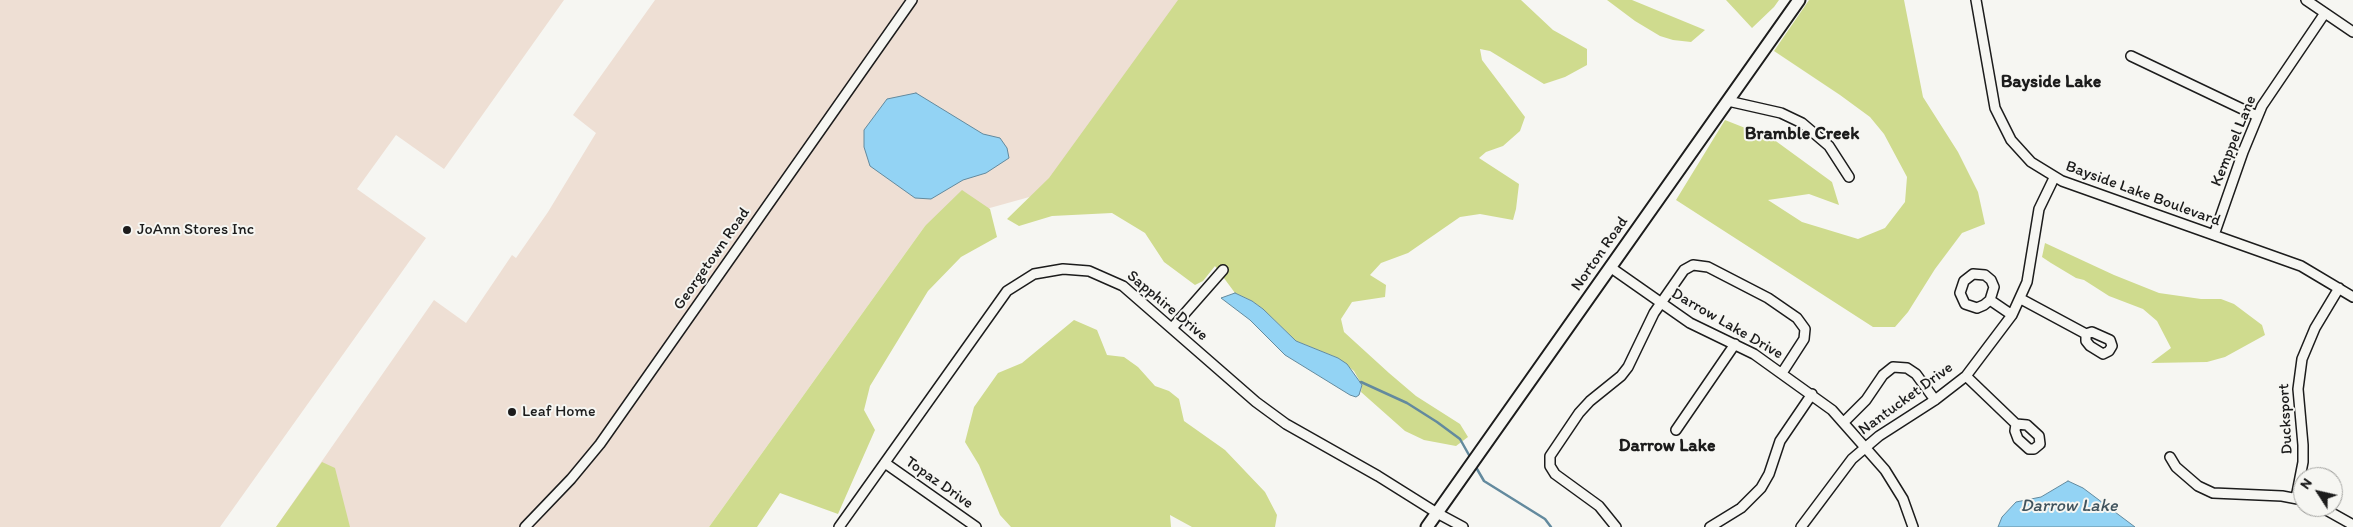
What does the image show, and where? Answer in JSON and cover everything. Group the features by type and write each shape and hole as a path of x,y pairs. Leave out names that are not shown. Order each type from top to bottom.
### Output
{"street":[{"name":"Georgetown Road","path":"525,527 571,479 600,444 912,0"},
{"name":"Norton Road","path":"1427,527 1799,0"},
{"name":"Bayside Lake Boulevard","path":"1976,0 1993,98 2001,124 2025,157 2054,178 2301,266 2353,297"},
{"path":"2306,0 2353,32"},
{"name":"Kemppel Lane","path":"2214,235 2257,116 2277,82 2325,13"},
{"path":"2131,56 2257,116"},
{"path":"1728,101 1781,113 1802,123 1829,146 1849,178"},
{"name":"Nantucket Drive","path":"1801,527 1841,472 1865,446 1935,400 1966,376 2012,314 2021,299 2031,263 2036,216 2054,178"},
{"path":"1616,527 1599,506 1552,470 1549,461 1554,447 1590,401 1616,380 1628,367 1646,327 1660,303 1684,270 1693,265 1708,267 1768,298 1800,321 1805,329 1802,344 1782,373"},
{"name":"Sapphire Drive","path":"840,527 993,308 1007,291 1024,278 1048,270 1063,268 1096,273 1123,286 1256,402 1286,424 1378,476 1437,514 1463,527"},
{"name":"Darrow Lake Drive","path":"1610,268 1690,323 1736,344 1812,394 1844,422 1885,470 1903,499 1913,527"},
{"path":"1172,328 1223,270"},
{"name":"Ducksport","path":"2302,467 2303,446 2298,389 2300,367 2307,344 2339,288"},
{"path":"2021,299 2086,334"},
{"path":"1990,300 2012,314"},
{"path":"1676,430 1736,344"},
{"path":"1844,422 1893,367 1902,366 1912,370 1935,400"},
{"path":"1966,376 2016,424"},
{"path":"1710,527 1741,508 1761,488 1769,474 1780,441 1812,394"},
{"path":"2170,457 2176,467 2198,486 2214,493 2293,499"},
{"name":"Topaz Drive","path":"885,463 976,527"},
{"path":"2339,517 2353,525"}],"shaded area":[{"path":"0,0 564,0 444,169 396,135 357,189 426,238 220,527 0,527"},
{"path":"655,0 1189,0 1051,191 925,226 709,527 276,527 434,300 466,323 512,255 516,258 548,212 596,133 573,115"}],"green space":[{"path":"1178,0 1521,0 1553,30 1587,49 1587,65 1565,77 1544,84 1490,51 1480,49 1482,60 1525,117 1520,131 1503,146 1486,152 1479,158 1519,184 1513,220 1480,214 1460,217 1408,253 1381,263 1370,275 1386,285 1385,297 1352,302 1341,319 1344,332 1389,373 1416,396 1460,424 1468,437 1456,446 1424,440 1405,431 1361,392 1362,385 1354,371 1338,358 1296,341 1263,309 1235,293 1215,266 1203,281 1195,285 1164,262 1145,233 1112,213 1052,216 1019,226 1007,219 1049,178"},
{"path":"1607,0 1632,0 1705,30 1691,42 1673,40 1660,36 1635,21"},
{"path":"1726,0 1779,0 1752,28"},
{"path":"1809,0 1904,0 1923,97 1958,152 1978,192 1985,224 1962,233 1935,269 1908,312 1895,327 1873,327 1676,200 1725,120 1773,139 1832,182 1839,205 1809,194 1768,200 1802,222 1858,239 1885,228 1905,202 1907,177 1884,134 1870,117 1774,51"},
{"path":"962,190 990,209 997,237 961,257 928,291 870,386 864,410 875,430 838,514 780,493 757,527 709,527 925,226"},
{"path":"2045,243 2114,275 2159,293 2201,299 2221,299 2234,304 2262,325 2265,335 2225,357 2207,362 2151,363 2171,348 2157,321 2143,309 2109,296 2042,257"},
{"path":"1074,320 1097,330 1107,355 1124,357 1138,367 1155,386 1169,391 1179,399 1184,421 1225,450 1265,492 1277,515 1275,527 1192,527 1170,515 1171,527 1011,527 1000,515 979,465 965,442 974,407 998,373 1022,363"},
{"path":"322,462 335,468 350,527 276,527"}],"water":[{"path":"916,93 983,134 1000,138 1007,148 1009,158 986,173 963,180 931,199 915,198 870,166 864,147 864,130 887,99"},
{"path":"1235,293 1263,309 1296,341 1338,358 1347,364 1362,385 1359,395 1356,397 1350,395 1285,355 1250,320 1221,298"},
{"name":"Darrow Lake","path":"2068,481 2083,488 2135,527 1998,527 2002,517 2016,502 2041,497"}],"waterway":[{"path":"1361,382 1407,403 1437,422 1460,439 1469,455"},
{"path":"1477,469 1484,481 1545,519 1551,527"}],"place":[{"name":"JoAnn Stores Inc","path":"127,230"},
{"name":"Leaf Home","path":"512,412"}],"district":[{"name":"Bayside Lake","path":"2051,82"},
{"name":"Bramble Creek","path":"1802,134"},
{"name":"Darrow Lake","path":"1667,446"}]}
